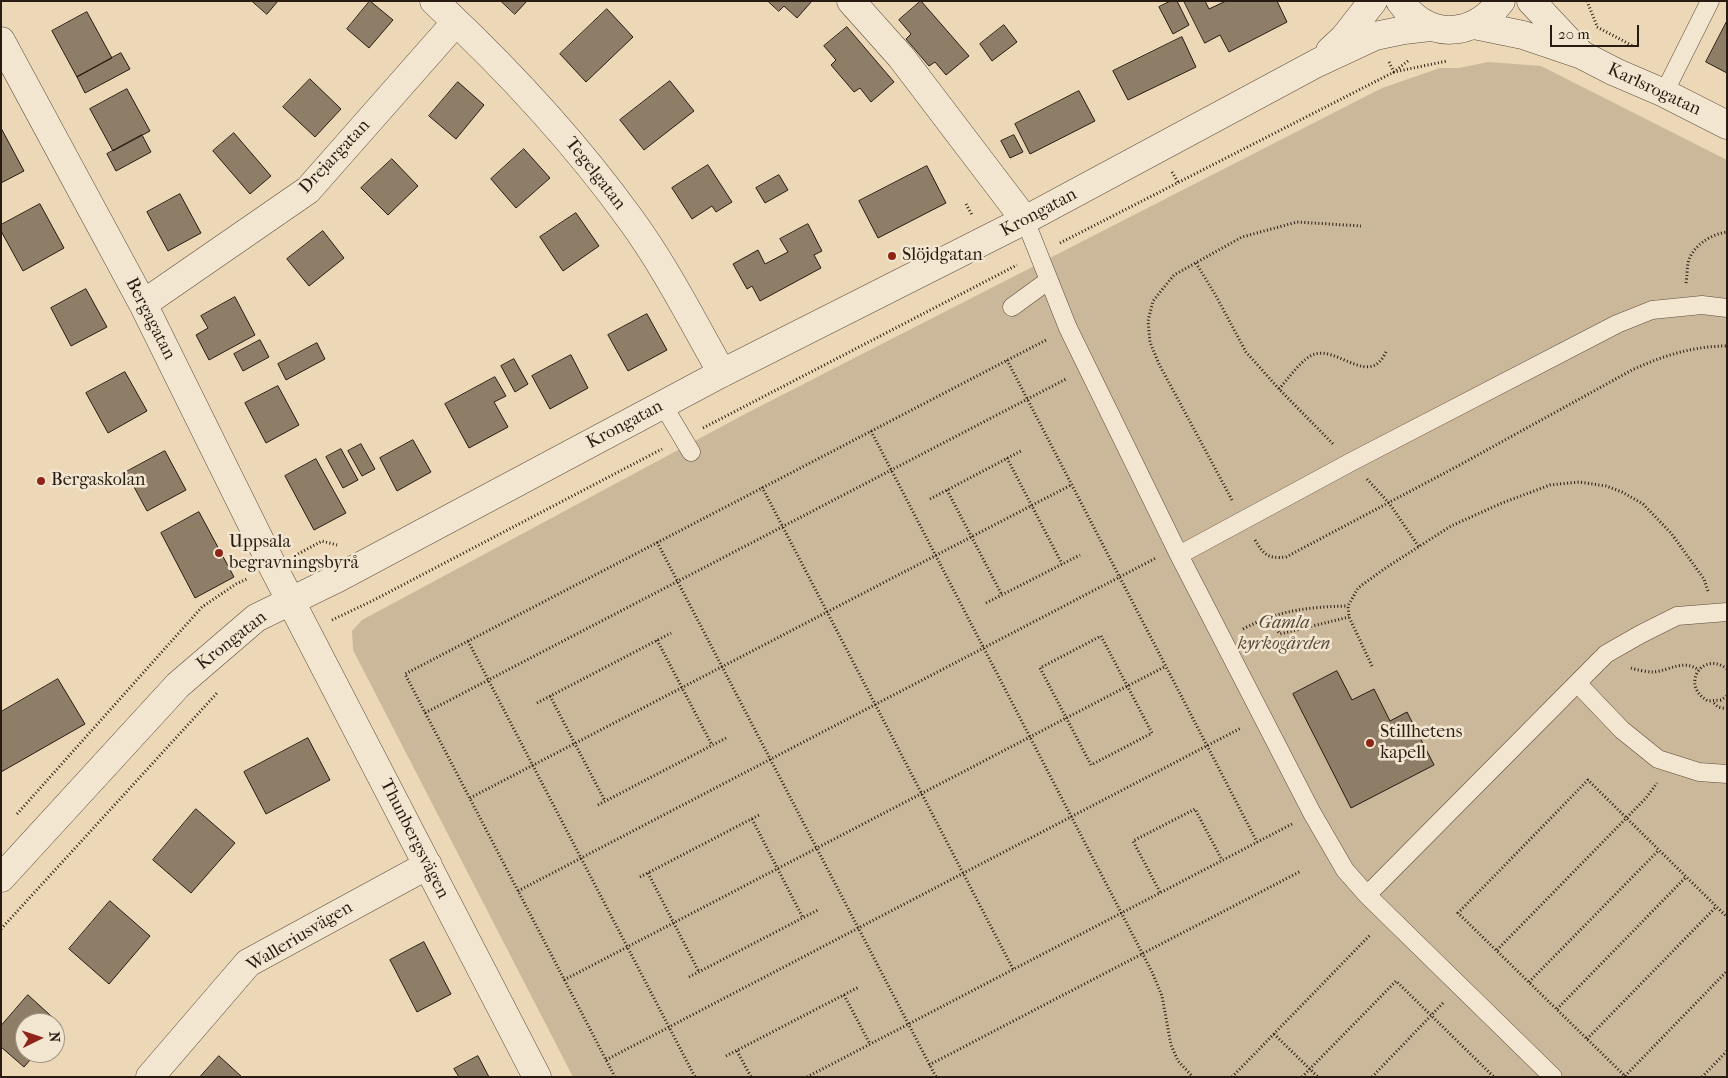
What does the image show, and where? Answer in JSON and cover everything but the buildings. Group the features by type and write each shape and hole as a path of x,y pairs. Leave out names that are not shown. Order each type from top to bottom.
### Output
{"street":[{"name":"Tegelgatan","path":"434,1 556,125 632,220 670,280 722,373"},
{"path":"851,1 901,57 1026,220"},
{"name":"Krongatan","path":"1317,64 1344,38 1373,1"},
{"path":"1400,1 1411,15 1430,27 1444,30 1459,30 1474,25 1493,12 1501,1"},
{"name":"Karlsrogatan","path":"1531,1 1582,55"},
{"name":"Drejargatan","path":"143,304 308,190 456,22"},
{"name":"Karlsrogatan","path":"1474,25 1523,36 1582,55 1727,125"},
{"name":"Krongatan","path":"1,878 178,685 256,618 338,578 722,373 1026,220 1317,64 1375,36 1430,27"},
{"name":"Bergagatan","path":"1,41 143,304 290,601"},
{"name":"Thunbergsvägen","path":"290,601 536,1077"},
{"name":"Walleriusvägen","path":"150,1077 248,963 428,865"}],"lane":[{"path":"1664,93 1710,1"},
{"path":"1026,220 1068,328 1177,552 1312,813 1345,870 1389,916 1553,1077"},
{"path":"1012,307 1049,280"},
{"path":"1177,552 1244,520 1351,462 1617,324 1652,310 1702,305 1727,308"},
{"path":"663,405 691,452"},
{"path":"1368,895 1606,654 1640,634 1677,616 1721,612"},
{"path":"1578,684 1622,730 1658,758 1698,772 1727,774"}],"path":[{"path":"1361,226 1297,222 1242,237 1174,275 1153,301 1148,321 1150,342 1159,364 1244,520 1265,555 1273,558 1286,557 1657,358 1685,351 1727,346"},
{"path":"1687,306 1688,261 1700,244 1717,234 1727,232"},
{"path":"1196,263 1246,352 1389,503 1419,547"},
{"path":"615,1077 405,674 1068,328"},
{"path":"1279,389 1306,359 1317,353 1332,355 1369,368 1378,364 1387,350"},
{"path":"1007,360 1257,842"},
{"path":"425,713 1087,368"},
{"path":"871,431 1143,954 1162,996 1171,1044 1178,1061 1193,1077"},
{"path":"930,498 1021,451"},
{"path":"1007,458 1062,564"},
{"path":"1372,666 1349,616 1348,606 1358,588 1451,526 1502,503 1550,485 1579,482 1606,486 1622,492 1643,504 1671,533 1704,579 1721,612"},
{"path":"470,798 1071,485"},
{"path":"762,487 1013,969"},
{"path":"947,490 1002,595"},
{"path":"658,542 936,1077"},
{"path":"518,891 1120,577 1177,552"},
{"path":"986,603 1080,554"},
{"path":"1223,640 1281,612 1313,607 1348,606"},
{"path":"1267,618 1280,634 1349,616"},
{"path":"538,703 671,633"},
{"path":"1102,636 1127,686 1152,733 1090,765 1040,668 1102,636"},
{"path":"657,640 712,745"},
{"path":"468,641 695,1077"},
{"path":"1606,654 1620,664 1643,671 1656,671 1687,665 1692,665 1699,670"},
{"path":"1727,669 1720,664 1708,664 1699,670 1695,676 1695,688 1702,698 1714,702 1722,700 1727,696"},
{"path":"564,980 1166,666"},
{"path":"1,929 222,688"},
{"path":"550,696 605,801"},
{"path":"1714,702 1718,707 1727,708"},
{"path":"606,1060 1263,717"},
{"path":"598,805 726,738"},
{"path":"1496,950 1646,798 1672,763"},
{"path":"1727,917 1588,780 1458,912 1626,1076 1727,972"},
{"path":"1160,892 1133,841 1195,809 1222,860"},
{"path":"807,1077 1312,813"},
{"path":"640,877 761,814"},
{"path":"752,819 804,918"},
{"path":"1529,982 1659,850"},
{"path":"930,1065 1301,871"},
{"path":"648,873 700,972"},
{"path":"1557,1009 1686,877"},
{"path":"1587,1039 1716,906"},
{"path":"689,977 818,910"},
{"path":"1232,1077 1389,916"},
{"path":"1302,1077 1396,981 1494,1077"},
{"path":"1372,1077 1461,986"},
{"path":"726,1056 859,987"},
{"path":"844,995 870,1044"},
{"path":"1274,1034 1318,1077"},
{"path":"737,1050 751,1077"},
{"path":"1702,1077 1727,1052"}],"green space":[{"name":"Gamla kyrkogården","path":"1488,62 1541,66 1727,160 1727,1077 573,1077 353,650 352,631 362,620 745,414 1382,88 1440,68 1459,68"}],"place":[{"name":"Slöjdgatan","path":"892,256"},
{"name":"Bergaskolan","path":"41,481"},
{"name":"Uppsala begravningsbyrå","path":"219,553"},
{"name":"Stillhetens kapell","path":"1370,743"}]}
